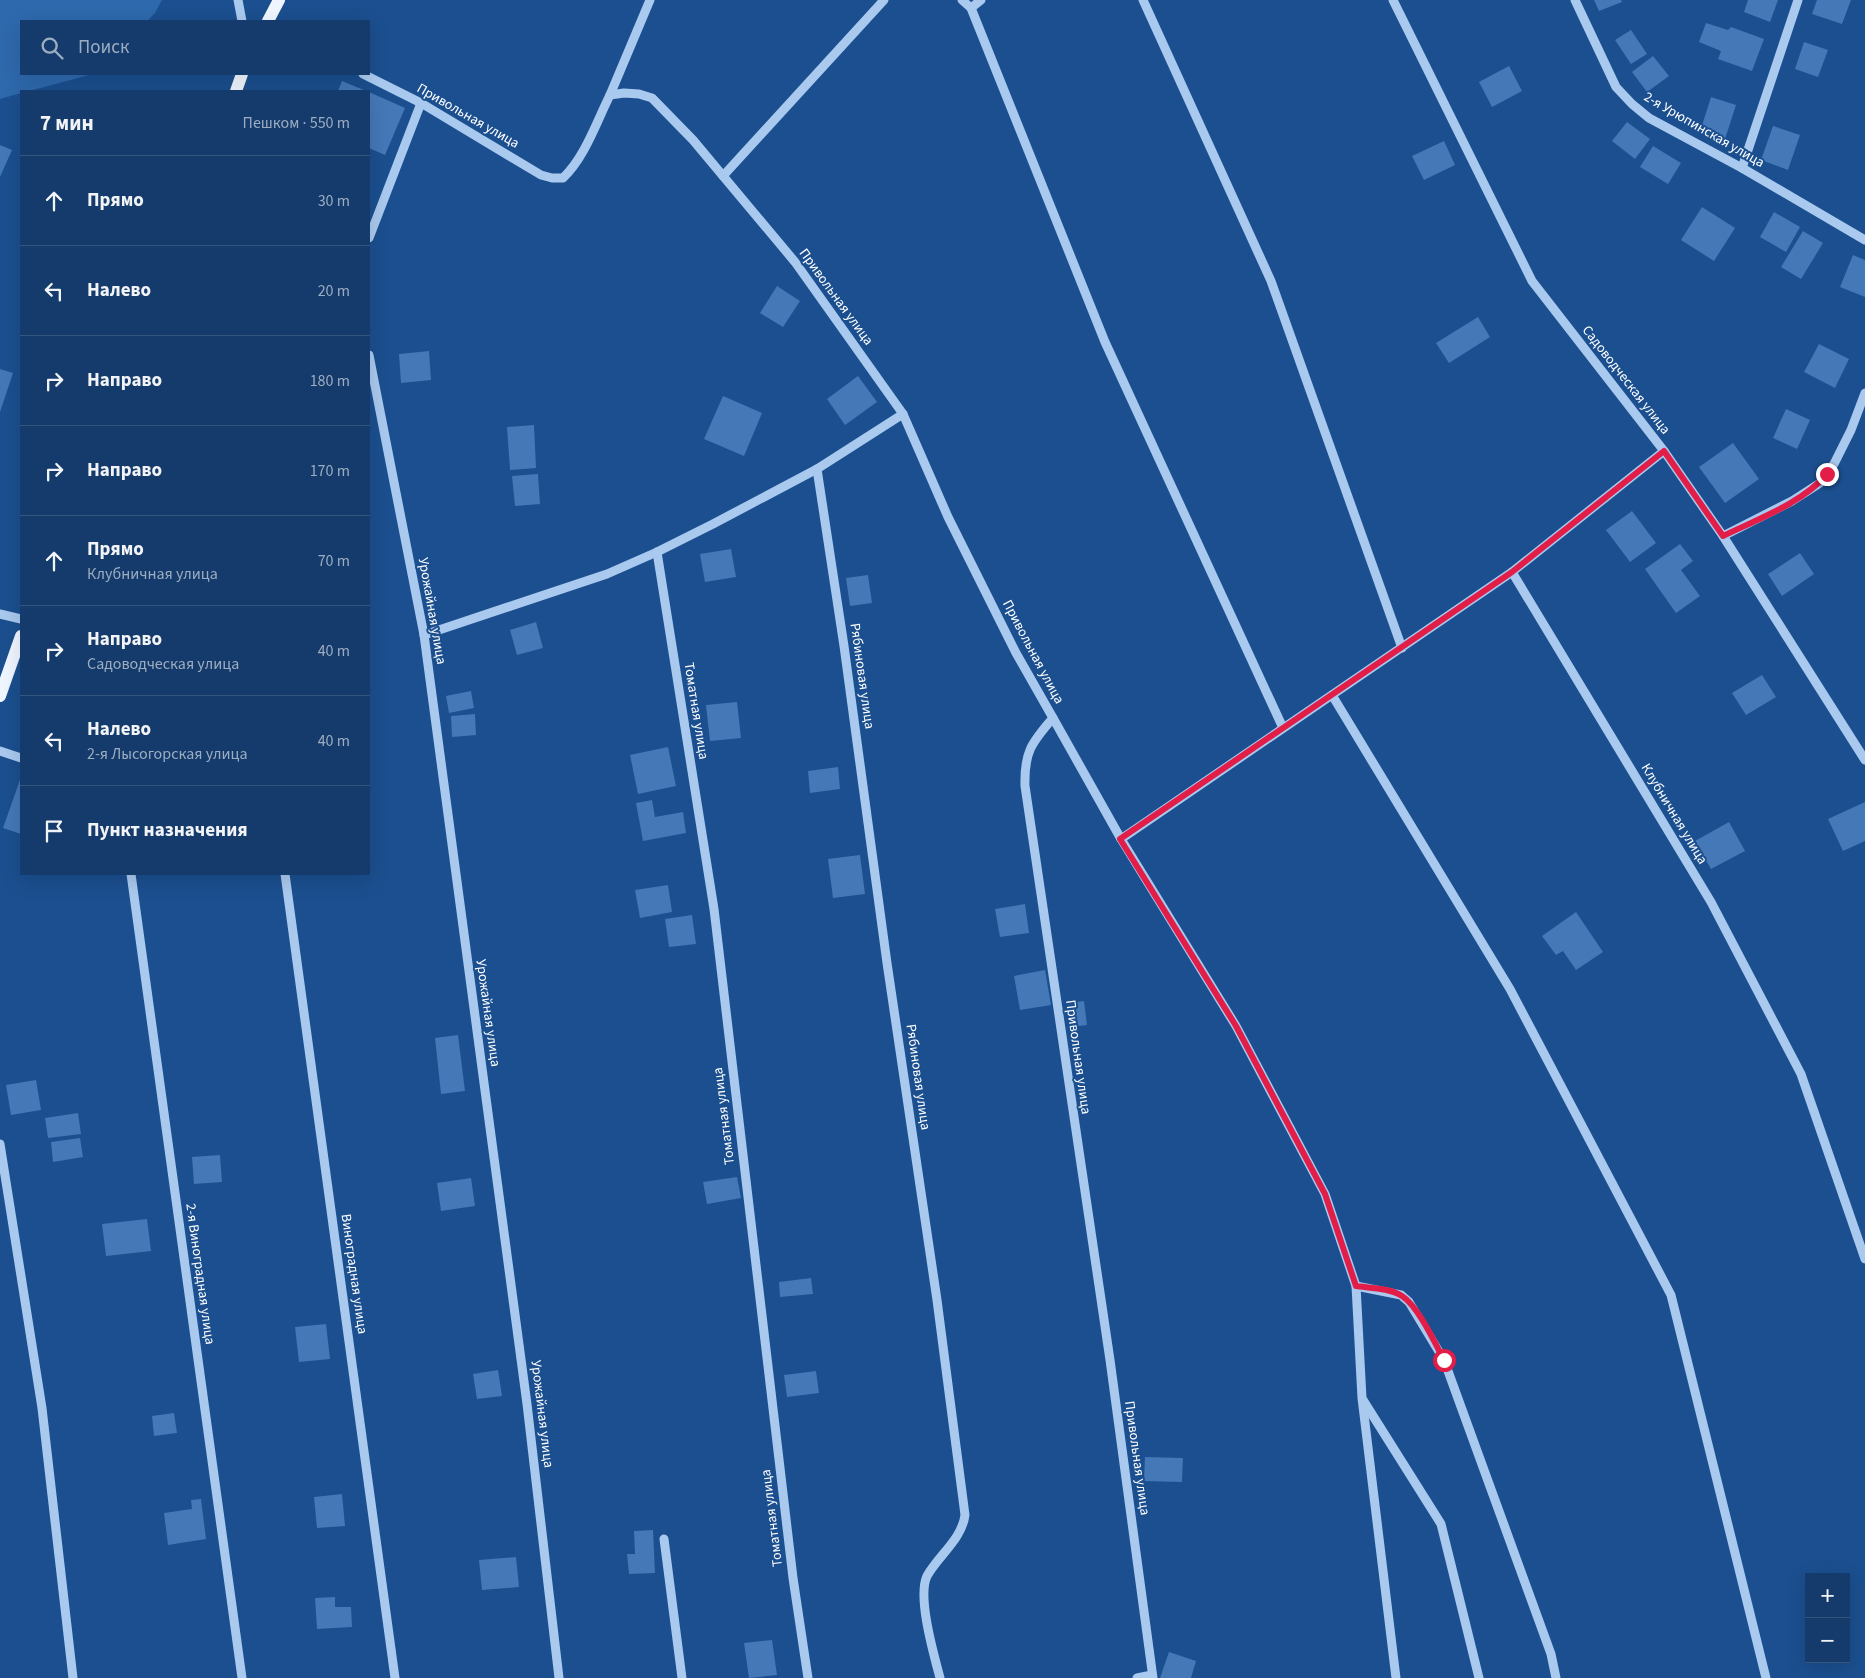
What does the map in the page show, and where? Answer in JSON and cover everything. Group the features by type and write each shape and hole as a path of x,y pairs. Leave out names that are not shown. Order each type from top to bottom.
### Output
{"main road":[{"path":"269,20 279,0"},
{"path":"236,90 242,75"},
{"path":"0,696 20,639"}],"street":[{"path":"238,0 242,20"},
{"path":"610,95 650,0"},
{"path":"723,176 884,0"},
{"path":"962,0 972,8 1105,342 1283,728"},
{"path":"972,8 981,0"},
{"path":"1143,0 1271,281 1402,648"},
{"name":"Садоводческая улица","path":"1393,0 1532,281 1664,451 1723,536 1865,760"},
{"name":"2-я Урюпинская улица","path":"1575,0 1616,87 1623,96 1649,118 1742,168 1865,240"},
{"path":"1742,168 1798,0"},
{"name":"Привольная улица","path":"365,75 421,103 541,175 552,178 563,178 571,170 610,95 624,93 639,94 652,98 693,140 794,262 903,414 948,518 1016,653 1053,718 1038,735 1029,750 1024,767 1025,786 1110,1360 1152,1676"},
{"path":"370,235 421,103"},
{"name":"Урожайная улица","path":"370,360 424,635 527,1404 559,1678"},
{"path":"1723,536 1792,501 1820,483 1834,464 1851,430 1865,393"},
{"path":"424,635 607,574 657,552 817,468 903,414"},
{"path":"1120,839 1512,572 1664,451"},
{"name":"Рябиновая улица","path":"817,468 937,1300 965,1515 961,1530 941,1556 925,1583 924,1604 940,1678"},
{"name":"Томатная улица","path":"657,552 714,909 792,1568 808,1678"},
{"name":"Клубничная улица","path":"1512,572 1711,902 1801,1074 1865,1259"},
{"path":"0,614 20,619"},
{"path":"1332,695 1510,989 1671,1295 1766,1678"},
{"path":"1053,718 1120,839 1241,1035 1325,1194 1356,1286 1362,1398 1396,1678"},
{"path":"0,751 20,758"},
{"name":"2-я Виноградная улица","path":"131,875 242,1678"},
{"name":"Виноградная улица","path":"285,875 395,1678"},
{"path":"0,1144 42,1408 73,1678"},
{"path":"1356,1286 1401,1294 1423,1322 1444,1360 1551,1654 1556,1678"},
{"path":"1362,1398 1441,1524 1479,1678"},
{"path":"664,1539 682,1678"},
{"path":"1136,1678 1152,1676"}],"shaded area":[{"path":"0,0 162,0 155,13 148,20 20,20 20,75 89,75 33,90 20,90 20,93 0,99"}],"building":[{"path":"1594,0 1621,0 1622,2 1599,11"},
{"path":"1748,0 1778,0 1770,22 1744,12"},
{"path":"1817,0 1851,0 1842,24 1812,14"},
{"path":"1706,23 1728,30 1731,27 1764,39 1752,71 1718,59 1721,51 1699,42"},
{"path":"1631,30 1647,54 1631,64 1615,40"},
{"path":"1804,42 1828,50 1818,77 1795,69"},
{"path":"1653,56 1669,76 1647,92 1632,72"},
{"path":"1509,66 1522,91 1492,107 1479,82"},
{"path":"342,81 364,90 338,90"},
{"path":"370,92 405,108 385,155 370,148"},
{"path":"1711,97 1736,105 1725,139 1700,132"},
{"path":"1627,122 1650,139 1635,159 1612,141"},
{"path":"1773,126 1800,135 1788,170 1761,160"},
{"path":"1444,141 1455,165 1424,180 1412,156"},
{"path":"0,145 12,150 0,177"},
{"path":"1653,146 1681,163 1668,184 1640,167"},
{"path":"1702,207 1735,228 1714,261 1681,240"},
{"path":"1774,212 1800,227 1786,252 1760,237"},
{"path":"1803,231 1823,243 1801,279 1781,267"},
{"path":"1853,255 1865,260 1865,297 1840,287"},
{"path":"777,286 800,301 783,327 760,313"},
{"path":"1478,317 1490,337 1449,363 1436,343"},
{"path":"1819,344 1849,359 1835,388 1804,372"},
{"path":"429,351 431,380 401,383 399,354"},
{"path":"0,369 13,373 0,412"},
{"path":"858,376 877,402 845,425 827,399"},
{"path":"723,396 762,413 744,456 704,439"},
{"path":"1786,409 1810,420 1797,449 1773,438"},
{"path":"534,425 536,468 510,470 507,427"},
{"path":"1733,443 1759,479 1725,503 1699,467"},
{"path":"538,474 540,504 515,506 512,476"},
{"path":"1632,511 1656,543 1630,562 1606,530"},
{"path":"1680,544 1693,561 1681,570 1700,596 1676,613 1645,569"},
{"path":"731,549 736,577 705,582 700,554"},
{"path":"1800,553 1814,574 1782,596 1768,574"},
{"path":"868,575 872,603 850,606 846,578"},
{"path":"536,622 543,648 517,655 510,630"},
{"path":"1762,675 1776,697 1746,715 1732,693"},
{"path":"471,691 474,708 449,713 446,696"},
{"path":"737,702 741,738 710,741 706,705"},
{"path":"475,714 476,735 452,737 451,716"},
{"path":"668,747 676,786 638,794 630,755"},
{"path":"838,767 840,789 810,793 808,771"},
{"path":"20,780 20,834 3,828"},
{"path":"652,800 655,817 683,812 686,833 643,841 636,803"},
{"path":"1865,802 1865,841 1843,851 1828,819"},
{"path":"1729,822 1745,851 1711,869 1695,841"},
{"path":"860,855 865,894 833,898 828,859"},
{"path":"668,885 672,912 640,918 635,890"},
{"path":"1025,904 1029,933 1000,937 995,909"},
{"path":"1576,912 1603,952 1576,970 1563,951 1556,955 1542,936"},
{"path":"692,915 696,944 669,947 665,919"},
{"path":"1045,970 1051,1005 1020,1010 1014,976"},
{"path":"1084,1001 1087,1025 1072,1027 1069,1003"},
{"path":"458,1035 465,1091 441,1094 435,1038"},
{"path":"36,1080 41,1110 11,1115 6,1085"},
{"path":"78,1113 81,1134 48,1138 45,1118"},
{"path":"80,1138 83,1157 53,1162 51,1142"},
{"path":"220,1155 222,1182 194,1184 192,1157"},
{"path":"737,1177 741,1198 707,1204 703,1182"},
{"path":"471,1178 475,1206 441,1211 437,1183"},
{"path":"147,1219 151,1251 106,1256 102,1224"},
{"path":"811,1278 813,1294 780,1297 779,1282"},
{"path":"326,1324 330,1359 299,1362 295,1327"},
{"path":"498,1370 502,1396 477,1399 473,1374"},
{"path":"816,1371 819,1393 787,1397 784,1375"},
{"path":"174,1413 177,1433 154,1436 152,1416"},
{"path":"1145,1457 1183,1458 1182,1482 1144,1481"},
{"path":"342,1494 345,1526 317,1528 314,1497"},
{"path":"201,1499 206,1539 168,1545 164,1513 192,1509 191,1500"},
{"path":"653,1530 655,1573 629,1574 627,1554 635,1554 634,1531"},
{"path":"516,1557 519,1587 482,1590 479,1560"},
{"path":"335,1597 335,1607 351,1607 352,1627 317,1629 315,1598"},
{"path":"772,1640 777,1675 749,1678 744,1643"},
{"path":"1169,1652 1196,1661 1191,1678 1160,1678"}],"route":[{"path":"1444,1360 1423,1322 1401,1294 1356,1286 1325,1194 1236,1026 1120,839 1512,572 1664,451 1723,536 1792,501 1820,483 1827,474"}]}
